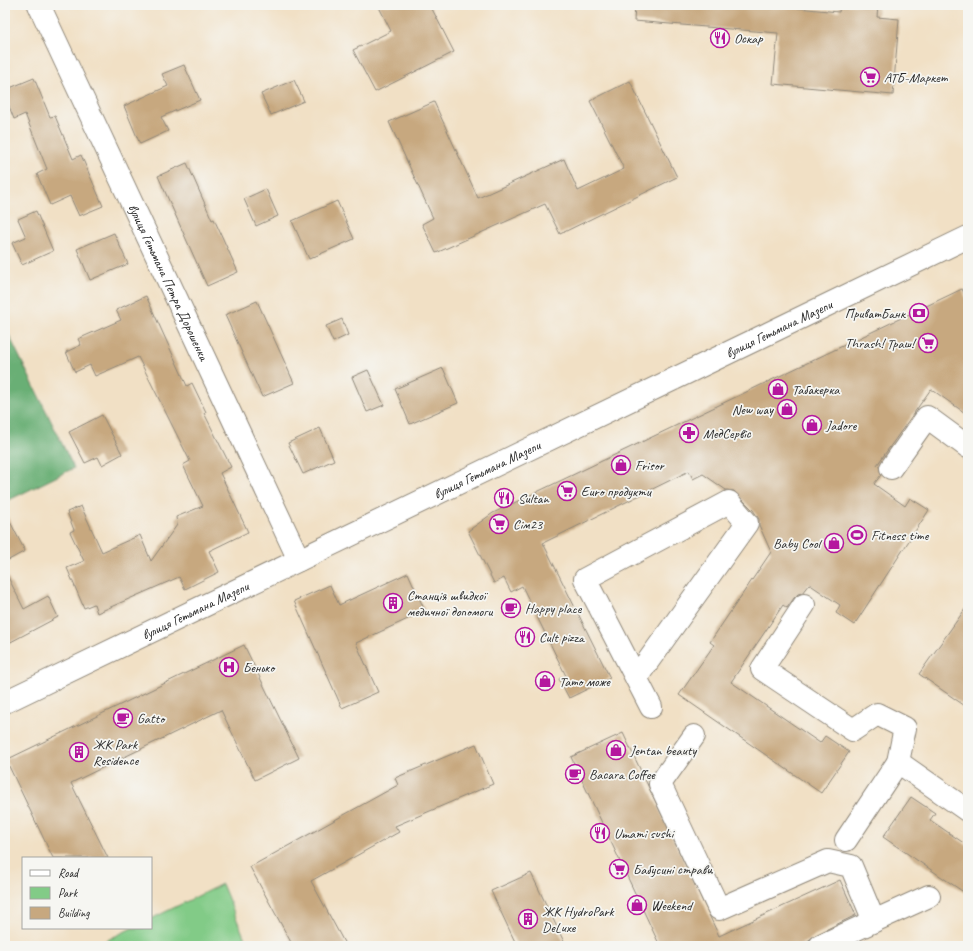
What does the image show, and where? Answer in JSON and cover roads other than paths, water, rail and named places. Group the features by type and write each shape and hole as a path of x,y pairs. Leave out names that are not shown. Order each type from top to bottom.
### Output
{"street":[{"name":"вулиця Гетьмана Петра Дорошенка","path":"39,5 299,560"},
{"name":"вулиця Гетьмана Мазепи","path":"5,702 968,237"},
{"path":"891,468 927,417 968,447"},
{"path":"636,678 747,523 729,502 585,579 636,678 651,707"},
{"path":"804,605 762,669 852,730 877,714 905,728 898,762 846,840"},
{"path":"694,736 660,784 719,909 828,861 851,866 874,921"},
{"path":"898,762 968,811"},
{"path":"820,946 928,896"}],"place":[{"name":"Оскар","path":"720,38"},
{"name":"АТБ-Маркет","path":"870,77"},
{"name":"ПриватБанк","path":"919,313"},
{"name":"Thrash! Траш!","path":"928,343"},
{"name":"Табакерка","path":"778,389"},
{"name":"New way","path":"787,409"},
{"name":"Jadore","path":"812,425"},
{"name":"МедСервіс","path":"689,433"},
{"name":"Frisor","path":"621,465"},
{"name":"Euro продукти","path":"567,491"},
{"name":"Sultan","path":"504,498"},
{"name":"Сім23","path":"499,524"},
{"name":"Fitness time","path":"857,535"},
{"name":"Baby Cool","path":"834,543"},
{"name":"Станція швидкої медичної допомоги","path":"393,603"},
{"name":"Happy place","path":"511,608"},
{"name":"Cult pizza","path":"525,637"},
{"name":"Бенько","path":"229,667"},
{"name":"Тато може","path":"545,681"},
{"name":"Gatto","path":"123,718"},
{"name":"Jentan beauty","path":"616,750"},
{"name":"ЖК Park Residence","path":"79,752"},
{"name":"Bacara Coffee","path":"575,774"},
{"name":"Umami sushi","path":"600,833"},
{"name":"Бабусині страви","path":"619,869"},
{"name":"Weekend","path":"637,905"},
{"name":"ЖК HydroPark DeLuxe","path":"528,919"}]}
